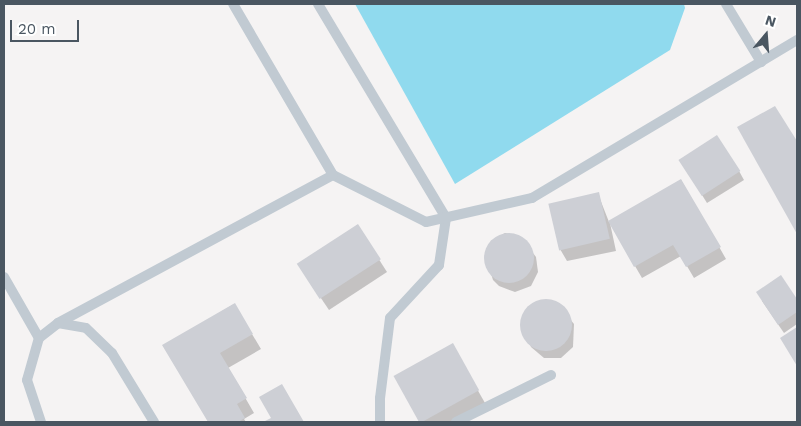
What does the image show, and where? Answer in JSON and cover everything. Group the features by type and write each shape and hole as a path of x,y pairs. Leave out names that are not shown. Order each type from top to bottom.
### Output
{"lane":[{"path":"232,4 333,175 426,222 532,198 797,40"},
{"path":"318,4 446,218 439,265 390,318 380,398 380,422"},
{"path":"726,4 761,62"},
{"path":"41,422 27,380 39,338 58,323 333,175"},
{"path":"4,277 39,338"},
{"path":"58,323 86,328 112,353 154,422"},
{"path":"456,422 551,375"}],"water":[{"path":"355,4 684,4 685,8 670,50 455,184"}],"building":[{"path":"775,106 797,141 797,234 737,127"},
{"path":"717,135 740,171 702,196 678,160"},
{"path":"681,179 721,247 686,267 673,245 634,267 608,221"},
{"path":"599,192 610,239 559,250 548,204"},
{"path":"358,224 381,259 320,299 297,264"},
{"path":"514,233 527,240 533,248 533,268 527,276 519,282 504,283 491,276 485,268 484,253 491,240 499,234"},
{"path":"781,275 797,299 797,312 778,325 756,292"},
{"path":"546,299 556,301 564,307 570,315 572,325 570,335 564,343 556,349 546,351 536,349 528,343 522,335 520,325 522,315 528,307 536,301"},
{"path":"235,303 253,334 220,353 247,398 237,404 245,418 238,422 208,422 162,345"},
{"path":"797,327 797,366 780,338"},
{"path":"453,343 479,390 419,422 394,376"},
{"path":"282,384 304,422 263,422 271,418 259,397"}]}
